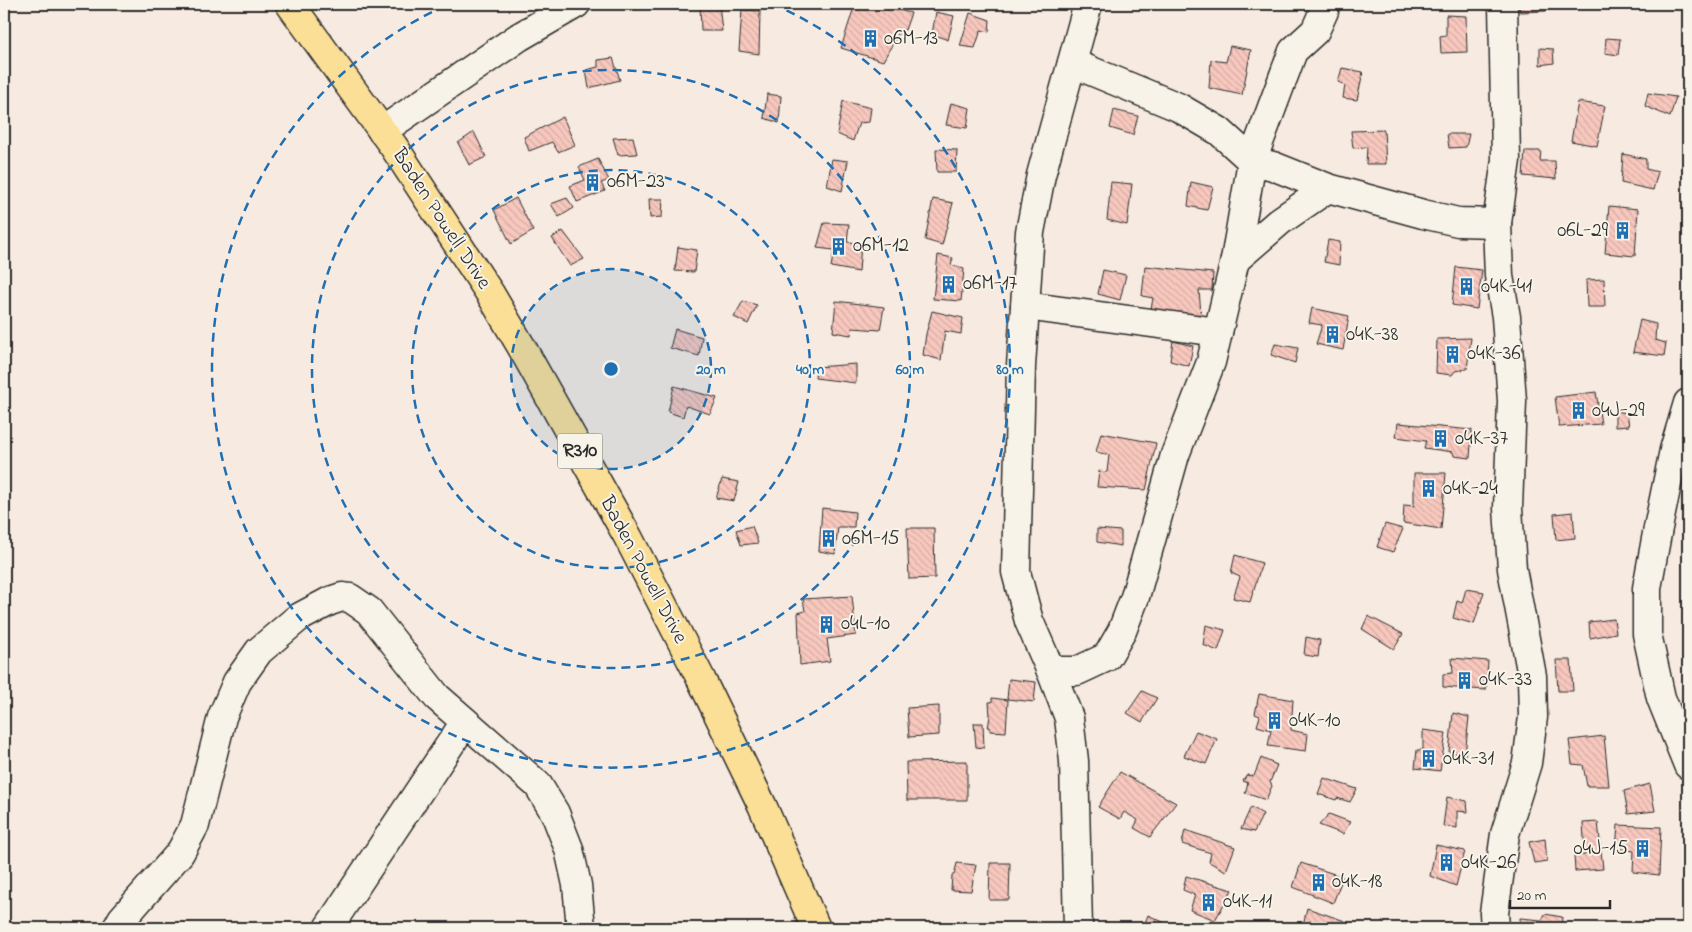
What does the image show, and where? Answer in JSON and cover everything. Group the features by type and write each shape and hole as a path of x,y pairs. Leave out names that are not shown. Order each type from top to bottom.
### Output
{"main road":[{"name":"Baden Powell Drive","path":"290,4 382,130 491,294 628,537 701,679 762,805 816,928"}],"street":[{"path":"382,130 519,37 576,4"},
{"path":"1078,928 1074,762 1068,718 1052,671 1028,621 1016,572 1021,366 1030,232 1039,184 1088,4"},
{"path":"1052,671 1077,671 1107,657 1122,631 1135,597 1175,455 1211,362 1235,260 1252,161 1293,51 1315,31 1325,4"},
{"path":"1495,928 1494,913 1505,834 1527,763 1533,717 1532,676 1512,569 1508,508 1512,401 1506,317 1499,276 1496,223 1506,160 1503,4"},
{"path":"1072,63 1178,107 1219,131 1252,161 1272,166 1328,188 1423,214 1458,222 1496,223"},
{"path":"1235,260 1280,221 1328,188"},
{"path":"1025,306 1218,332"},
{"path":"1688,403 1674,450 1647,588 1647,634 1661,698 1688,765"},
{"path":"117,928 122,919 180,853 195,825 222,717 237,682 259,651 298,618 330,601 342,597 350,598 360,603 369,611 437,697 538,785 555,813 571,858 577,885 581,928"},
{"path":"328,928 465,722"}],"building":[{"path":"700,4 719,4 722,31 701,31"},
{"name":"06M-13","path":"855,4 874,4 911,13 905,30 901,29 883,61 841,48"},
{"path":"1519,4 1545,4 1546,11 1520,12"},
{"path":"742,10 760,11 759,54 739,51"},
{"path":"936,12 954,16 948,40 932,34"},
{"path":"970,13 990,20 989,32 981,30 975,48 960,46"},
{"path":"1446,15 1466,16 1467,52 1441,53 1440,36 1446,35"},
{"path":"1606,38 1620,39 1618,55 1605,53"},
{"path":"1230,46 1251,50 1242,95 1209,88 1211,60 1226,62"},
{"path":"1540,48 1553,49 1554,63 1540,65"},
{"path":"613,58 620,80 589,88 586,70 598,67 598,60"},
{"path":"1342,68 1363,72 1357,100 1343,98 1345,85 1338,82"},
{"path":"1648,93 1676,97 1670,117 1645,106"},
{"path":"767,94 781,96 779,123 764,118"},
{"path":"843,101 871,108 869,122 859,123 853,141 837,134"},
{"path":"1578,102 1605,106 1597,146 1571,141"},
{"path":"951,103 970,108 967,128 946,125"},
{"path":"1114,110 1138,116 1133,135 1110,128"},
{"path":"563,117 575,145 558,152 552,142 529,151 524,137"},
{"path":"1384,130 1386,164 1366,164 1367,147 1353,148 1351,131"},
{"path":"474,132 486,157 469,165 458,143"},
{"path":"1447,134 1469,134 1466,147 1449,148"},
{"path":"633,137 637,154 618,155 613,138"},
{"path":"936,149 957,150 956,172 937,172"},
{"path":"1525,151 1541,151 1540,161 1555,161 1556,179 1523,176"},
{"path":"1623,154 1646,159 1646,169 1658,172 1653,190 1621,183"},
{"name":"06M-23","path":"598,159 609,180 601,183 605,191 577,202 570,186 585,180 579,167"},
{"path":"832,159 848,161 842,191 827,186"},
{"path":"1111,182 1132,184 1127,225 1107,220"},
{"path":"1191,182 1213,187 1207,210 1188,206"},
{"path":"516,198 533,231 511,244 494,210"},
{"path":"567,198 574,208 559,217 551,204"},
{"path":"649,199 663,199 662,217 650,218"},
{"path":"933,199 953,203 942,245 925,240"},
{"name":"06L-29","path":"1609,206 1638,209 1635,256 1605,253"},
{"name":"06M-12","path":"824,223 849,224 847,242 861,243 859,272 831,267 834,250 817,248"},
{"path":"563,231 584,259 570,266 552,238"},
{"path":"1328,240 1340,242 1339,265 1324,262"},
{"path":"678,247 697,250 694,272 675,271"},
{"name":"06M-17","path":"938,255 953,258 951,265 964,269 961,301 933,299"},
{"path":"1145,266 1213,273 1212,290 1199,290 1201,314 1178,319 1150,315 1153,298 1142,296"},
{"name":"04K-41","path":"1456,267 1482,270 1477,309 1452,305"},
{"path":"1103,270 1126,275 1120,300 1098,294"},
{"path":"1604,279 1605,307 1587,307 1586,280"},
{"path":"743,301 757,305 748,324 734,317"},
{"path":"836,301 884,307 880,330 852,328 851,335 833,332"},
{"name":"04K-38","path":"1312,308 1349,316 1343,350 1316,344 1322,325 1309,323"},
{"path":"932,311 963,318 961,334 945,331 941,360 923,355"},
{"path":"1640,320 1656,324 1655,340 1666,343 1664,356 1633,352"},
{"path":"675,329 702,337 699,356 670,348"},
{"name":"04K-36","path":"1471,338 1467,369 1455,371 1452,375 1436,373 1437,339"},
{"path":"1173,341 1193,346 1189,366 1170,361"},
{"path":"1275,344 1298,348 1295,363 1271,355"},
{"path":"856,364 856,383 815,378 816,367"},
{"path":"674,386 717,398 710,414 686,406 683,417 668,412"},
{"name":"04J-29","path":"1596,392 1601,424 1559,427 1555,397"},
{"path":"1615,411 1627,413 1629,426 1615,427"},
{"name":"04K-37","path":"1398,423 1472,430 1470,458 1454,456 1453,452 1424,448 1426,441 1396,437"},
{"path":"1101,433 1156,443 1146,490 1097,487 1099,471 1107,472 1109,455 1096,452"},
{"name":"04K-24","path":"1414,473 1446,473 1441,529 1403,523 1404,505 1414,506"},
{"path":"722,479 739,482 734,501 716,498"},
{"name":"06M-15","path":"822,508 855,512 854,527 838,527 835,554 819,551"},
{"path":"1573,512 1575,538 1556,540 1554,514"},
{"path":"1385,524 1403,529 1393,552 1377,547"},
{"path":"752,526 758,543 741,545 736,530"},
{"path":"907,528 934,528 935,578 909,579"},
{"path":"1097,529 1121,531 1121,546 1097,542"},
{"path":"1235,555 1262,563 1250,602 1233,598 1240,577 1231,573"},
{"path":"1466,589 1484,592 1474,624 1453,618 1457,601 1462,603"},
{"name":"04L-10","path":"852,596 856,635 827,639 830,661 800,665 798,613 805,611 803,599"},
{"path":"1368,616 1403,634 1394,649 1362,629"},
{"path":"1614,619 1616,633 1590,638 1589,622"},
{"path":"1206,625 1225,630 1218,651 1203,645"},
{"path":"1306,637 1320,640 1318,657 1304,655"},
{"name":"04K-33","path":"1452,658 1488,661 1486,690 1443,687 1443,674 1453,673"},
{"path":"1556,660 1571,660 1573,691 1558,691"},
{"path":"1009,679 1036,682 1034,702 1007,699"},
{"path":"1142,691 1157,698 1142,722 1127,713"},
{"name":"04K-10","path":"1259,694 1293,700 1291,730 1308,734 1306,751 1268,746 1271,730 1257,726 1260,716 1255,714"},
{"path":"992,698 1008,700 1006,732 990,731 990,727 988,728 990,716 989,702 992,702"},
{"path":"939,706 939,735 909,737 907,708"},
{"path":"1453,713 1469,717 1465,755 1449,752"},
{"path":"974,723 983,723 984,748 976,747"},
{"name":"04K-31","path":"1423,730 1446,733 1440,771 1415,768 1417,750 1423,750"},
{"path":"1196,731 1217,739 1206,764 1184,756"},
{"path":"1604,736 1609,786 1587,786 1583,765 1572,764 1569,740"},
{"path":"1261,758 1277,765 1270,782 1272,786 1266,800 1245,793 1248,783 1243,781 1247,775 1254,776"},
{"path":"967,761 967,800 907,800 906,762"},
{"path":"1120,772 1176,803 1150,837 1134,828 1138,820 1124,812 1120,819 1098,807"},
{"path":"1324,778 1357,789 1350,802 1318,794"},
{"path":"1650,784 1655,811 1628,814 1624,791"},
{"path":"1447,797 1467,801 1468,812 1457,811 1457,828 1443,826"},
{"path":"1251,807 1263,814 1254,832 1241,829"},
{"path":"1329,814 1350,822 1343,834 1319,825"},
{"path":"1598,822 1603,869 1575,871 1574,855 1585,855 1583,823"},
{"name":"04J-15","path":"1618,825 1661,827 1659,875 1633,872 1634,851 1616,848"},
{"path":"1185,830 1235,847 1226,871 1209,862 1211,853 1182,844"},
{"path":"1545,839 1547,861 1534,863 1529,842"},
{"name":"04K-26","path":"1436,845 1465,851 1456,886 1430,876"},
{"path":"957,863 976,865 971,891 951,890 952,875 954,875"},
{"path":"990,863 1010,863 1009,900 989,900"},
{"name":"04K-18","path":"1301,863 1343,877 1333,903 1293,887"},
{"name":"04K-11","path":"1186,876 1232,890 1215,920 1190,910 1195,895 1183,890"},
{"path":"1307,908 1345,921 1343,928 1309,928 1310,925 1303,925"},
{"path":"1545,914 1562,917 1561,928 1520,928 1520,918 1542,920"},
{"path":"1148,915 1163,922 1162,928 1143,928"}],"place":[{"name":"06M-13","path":"870,39"},
{"name":"06M-23","path":"593,182"},
{"name":"06L-29","path":"1622,231"},
{"name":"06M-12","path":"839,246"},
{"name":"06M-17","path":"949,284"},
{"name":"04K-41","path":"1467,287"},
{"name":"04K-38","path":"1332,335"},
{"name":"04K-36","path":"1453,354"},
{"name":"04J-29","path":"1578,411"},
{"name":"04K-37","path":"1441,439"},
{"name":"04K-24","path":"1429,489"},
{"name":"06M-15","path":"828,539"},
{"name":"04L-10","path":"827,624"},
{"name":"04K-33","path":"1465,680"},
{"name":"04K-10","path":"1275,721"},
{"name":"04K-31","path":"1429,759"},
{"name":"04J-15","path":"1642,849"},
{"name":"04K-26","path":"1447,863"},
{"name":"04K-18","path":"1318,882"},
{"name":"04K-11","path":"1209,902"}]}
